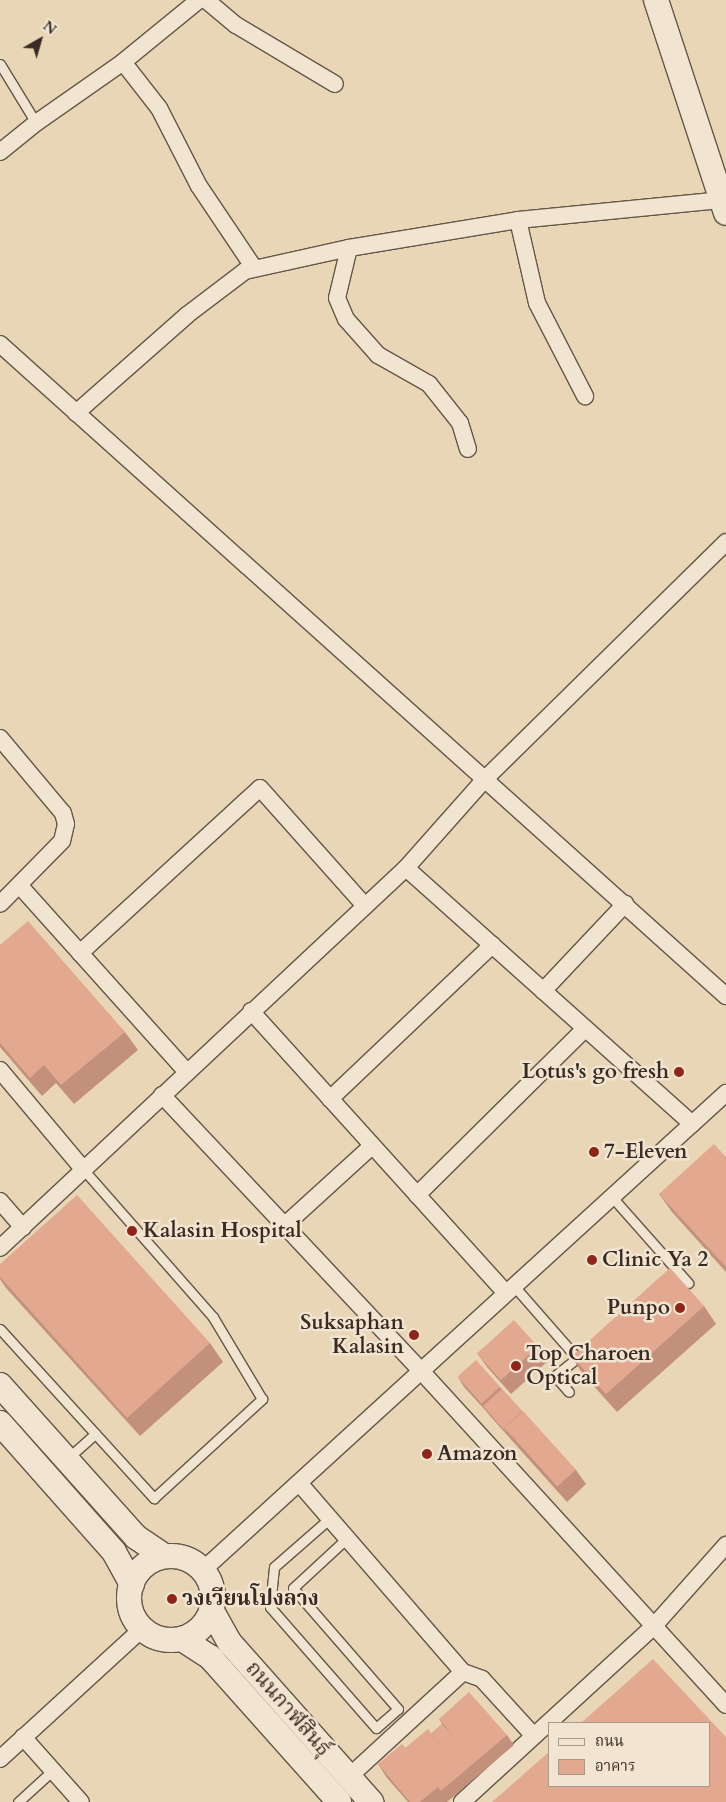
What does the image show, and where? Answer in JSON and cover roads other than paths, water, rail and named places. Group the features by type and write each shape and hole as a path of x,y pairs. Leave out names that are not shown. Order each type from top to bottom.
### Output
{"main road":[{"path":"656,0 725,206"},
{"path":"0,1385 136,1537 164,1556 187,1559 203,1570 212,1590 212,1611 205,1624 182,1639 161,1639 142,1629 129,1604 132,1584 141,1568 164,1556"},
{"path":"0,1423 114,1552 132,1584"},
{"name":"ถนนกาฬสินธุ์","path":"212,1611 230,1643 371,1802"},
{"name":"ถนนกาฬสินธุ์","path":"182,1639 210,1657 339,1802"}],"street":[{"path":"0,152 36,123 123,62 199,0"},
{"path":"206,0 236,25 335,84"},
{"path":"123,62 159,108 199,186 254,268"},
{"path":"76,413 187,315 245,271 254,268 349,248 518,220 725,206"},
{"path":"518,220 537,303 585,396"},
{"path":"349,248 336,298 346,319 378,355 429,384 460,423 468,449"},
{"path":"0,344 726,996"},
{"path":"0,1248 251,1011 406,868 485,779 726,542"},
{"path":"0,738 63,813 66,824 62,841 20,886 0,904"},
{"path":"80,953 260,788 366,906"},
{"path":"406,868 692,1124"},
{"path":"20,886 186,1072"},
{"path":"543,991 625,904"},
{"path":"330,1099 492,945"},
{"path":"251,1011 417,1195 510,1290"},
{"path":"417,1195 585,1029"},
{"path":"0,1070 84,1170"},
{"path":"203,1570 300,1484 726,1093"},
{"path":"162,1095 422,1372 726,1705"},
{"path":"284,1226 372,1146"},
{"path":"0,1200 23,1227"},
{"path":"300,1484 463,1672 482,1680 533,1735"},
{"path":"462,1802 653,1627 726,1545"},
{"path":"0,1759 142,1629"},
{"path":"349,1777 463,1672"},
{"path":"23,1738 81,1802"}],"lane":[{"path":"0,64 36,123"},
{"path":"0,1329 154,1498 262,1399 213,1317 84,1170"},
{"path":"612,1197 688,1283"},
{"path":"510,1290 577,1358 555,1376 569,1392"},
{"path":"67,1460 95,1434"},
{"path":"330,1518 274,1567 270,1607 376,1728 398,1709 293,1588 347,1538"},
{"path":"18,1802 53,1770"}],"place":[{"name":"Lotus's go fresh","path":"679,1072"},
{"name":"7-Eleven","path":"594,1152"},
{"name":"Kalasin Hospital","path":"132,1231"},
{"name":"Clinic Ya 2","path":"592,1260"},
{"name":"Punpo","path":"680,1308"},
{"name":"Suksaphan Kalasin","path":"414,1335"},
{"name":"Top Charoen Optical","path":"516,1366"},
{"name":"Amazon","path":"427,1454"},
{"name":"วงเวียนโปงลาง","path":"172,1599"}]}
